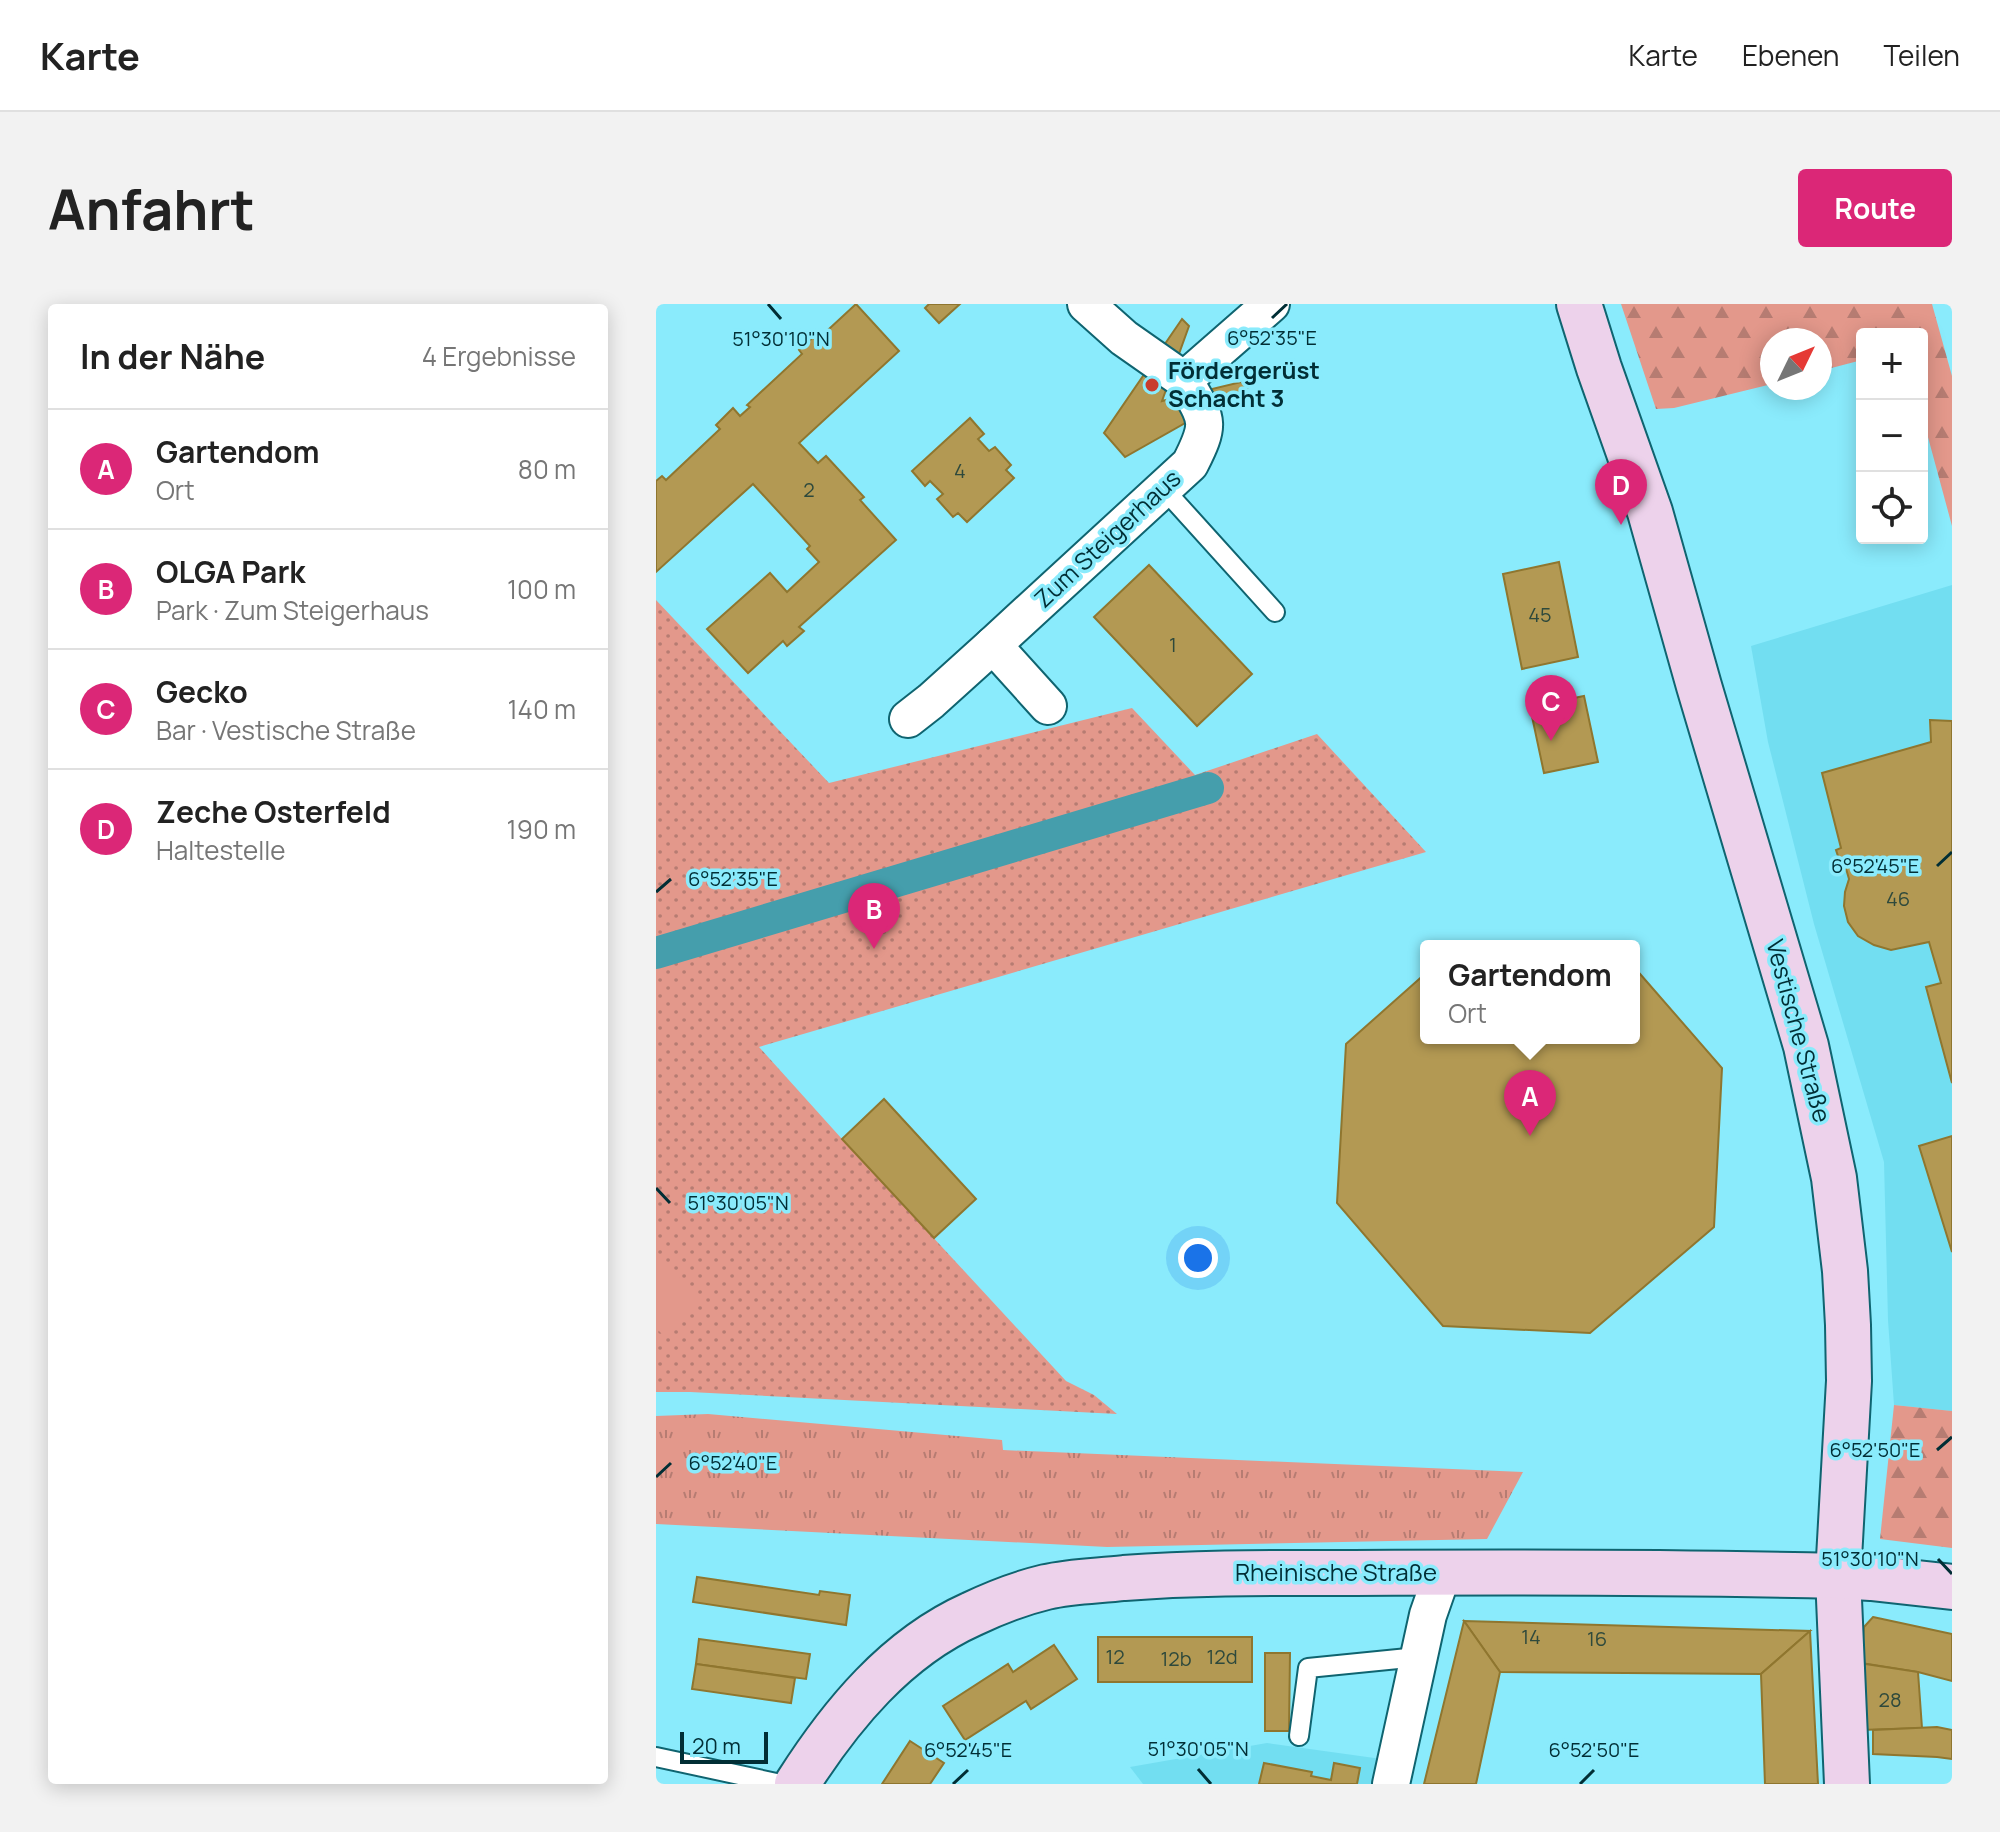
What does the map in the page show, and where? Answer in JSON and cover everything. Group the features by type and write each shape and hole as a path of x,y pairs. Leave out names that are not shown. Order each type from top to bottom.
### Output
{"street":[{"name":"Zum Steigerhaus","path":"908,719 1190,464 1204,437 1204,416 1184,380 1124,338 1086,304"},
{"path":"1184,380 1271,304"},
{"name":"Vestische Straße","path":"1579,304 1650,512 1806,1046 1834,1178 1841,1225 1848,1325 1849,1381 1838,1576 1847,1784"},
{"path":"993,645 1048,706"},
{"path":"1391,1784 1428,1615 1443,1572"},
{"name":"Rheinische Straße","path":"797,1784 847,1713 907,1654 969,1615 1046,1587 1166,1575 1443,1572 1838,1576 1952,1587"}],"lane":[{"path":"1163,488 1275,612"},
{"path":"1299,1736 1308,1668 1418,1657"},
{"path":"656,1757 781,1784"}],"shaded area":[{"path":"1952,585 1952,1411 1894,1405 1888,1320 1884,1162 1814,924 1768,742 1751,646"},
{"path":"1267,1743 1396,1761 1391,1784 1143,1784 1130,1767"}],"green space":[{"path":"1621,304 1932,304 1952,376 1952,526 1928,437 1928,328 1856,328 1856,362 1832,368 1832,328 1760,328 1760,387 1674,408 1656,409"},
{"path":"656,600 829,783 1132,708 1195,775 1317,734 1426,852 759,1047 1066,1381 1094,1395 1117,1414 656,1392"},
{"path":"656,1252 702,1302 664,1336 656,1328"},
{"path":"1894,1405 1952,1411 1952,1548 1880,1539"},
{"path":"708,1414 1002,1440 1003,1450 1523,1472 1487,1539 1107,1547 656,1524 656,1416"}],"building":[{"path":"856,304 899,351 799,443 818,463 826,456 864,497 860,500 896,540 799,627 804,631 787,646 783,641 748,673 707,629 770,573 787,592 819,562 807,549 810,546 753,484 656,572 656,481 662,476 666,480 720,429 716,425 733,408 740,416 750,407 747,405 802,354 799,350 813,337 816,341"},
{"path":"929,304 960,304 939,323 925,308"},
{"name":"Fördergerüst Schacht 3","path":"1182,319 1189,326 1162,401 1241,382 1247,388 1125,457 1104,433"},
{"path":"970,418 984,434 978,439 989,451 995,447 1011,465 1006,470 1014,478 967,522 958,513 953,517 937,499 943,494 930,481 925,486 912,471"},
{"path":"1559,562 1578,657 1522,669 1503,574"},
{"path":"1149,565 1252,674 1197,726 1094,617"},
{"path":"1584,696 1598,762 1544,773 1530,707"},
{"path":"1930,720 1952,721 1952,1083 1926,987 1941,983 1929,942 1891,950 1858,936 1848,922 1844,906 1849,879 1836,850 1841,848 1822,773 1931,742"},
{"path":"1640,974 1722,1068 1714,1227 1590,1333 1443,1326 1337,1203 1346,1044 1420,978 1420,1044 1640,1044"},
{"path":"884,1099 976,1199 934,1238 842,1139"},
{"path":"1952,1136 1952,1252 1919,1146"},
{"path":"697,1577 819,1595 820,1591 850,1595 846,1625 693,1602"},
{"path":"1873,1617 1952,1634 1952,1681 1861,1663 1864,1627"},
{"path":"1464,1621 1810,1631 1761,1674 1500,1672"},
{"path":"1464,1621 1500,1672 1476,1784 1424,1784"},
{"path":"1810,1631 1818,1784 1765,1784 1761,1674"},
{"path":"1098,1637 1252,1637 1252,1682 1098,1682"},
{"path":"699,1639 810,1654 806,1679 696,1664"},
{"path":"1054,1645 1077,1679 1031,1709 1026,1701 965,1740 943,1706 1008,1664 1013,1672"},
{"path":"1265,1653 1290,1653 1289,1731 1265,1731"},
{"path":"1859,1663 1918,1672 1922,1728 1861,1730"},
{"path":"696,1664 795,1678 791,1703 692,1689"},
{"path":"1937,1727 1952,1730 1952,1759 1873,1754 1873,1730"},
{"path":"910,1741 944,1763 930,1784 882,1784"},
{"path":"1264,1763 1312,1772 1311,1776 1331,1780 1334,1763 1360,1768 1357,1784 1259,1784"}],"waterway":[{"path":"656,953 1208,788"}],"place":[{"name":"Fördergerüst Schacht 3","path":"1152,385"},
{"name":"Zeche Osterfeld","path":"1621,525"},
{"name":"Gecko","path":"1551,741"},
{"name":"OLGA Park","path":"874,949"},
{"name":"Gartendom","path":"1530,1136"}]}
